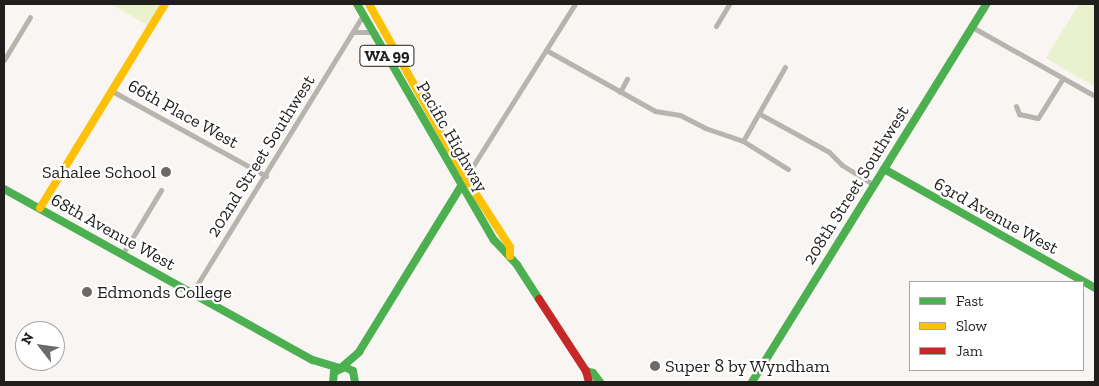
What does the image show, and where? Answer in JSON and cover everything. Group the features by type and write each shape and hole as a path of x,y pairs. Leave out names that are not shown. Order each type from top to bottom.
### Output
{"main road":[{"path":"40,208 165,4"},
{"name":"Pacific Highway","path":"357,4 464,181 510,247 510,256 586,371 589,382"},
{"name":"Pacific Highway","path":"369,4 464,181"},
{"name":"208th Street Southwest","path":"752,382 986,4"},
{"name":"63rd Avenue West","path":"884,169 1083,281"},
{"path":"333,381 341,367 359,352 464,181"},
{"name":"68th Avenue West","path":"4,189 314,360 348,367 357,379"},
{"name":"63rd Avenue West","path":"1084,282 1095,288"},
{"path":"357,379 359,352"},
{"name":"68th Avenue West","path":"314,360 333,381"},
{"name":"Pacific Highway","path":"586,371 600,382"}],"street":[{"path":"464,181 575,4"},
{"path":"716,26 729,4"},
{"name":"202nd Street Southwest","path":"192,293 266,176 363,15"},
{"path":"4,60 30,17"},
{"path":"972,26 1095,96"},
{"path":"353,32 373,32"},
{"path":"546,50 655,110 680,115 705,128 743,141 788,169"},
{"path":"743,141 785,67"},
{"path":"1016,106 1019,114 1038,118 1063,78"},
{"path":"620,92 627,79"},
{"name":"66th Place West","path":"112,90 266,176"},
{"path":"760,114 829,152 842,165 874,185"},
{"path":"122,255 161,190"}],"green space":[{"path":"111,4 163,4 149,26"},
{"path":"1079,4 1095,4 1095,87 1046,58"}],"traffic: fast":[{"path":"357,4 494,240 517,265 539,299"},
{"path":"752,382 986,4"},
{"path":"884,169 1083,281"},
{"path":"342,367 359,352 464,181"},
{"path":"4,189 313,360 339,368"},
{"path":"1084,282 1095,288"},
{"path":"333,382 334,372 345,367 353,371 355,382"},
{"path":"586,371 593,373 600,382"}],"traffic: slow":[{"path":"40,208 165,4"},
{"path":"369,4 472,188 510,247 510,256"}],"traffic: jam":[{"path":"539,299 586,371 589,382"}],"place":[{"name":"Sahalee School","path":"166,172"},
{"name":"Edmonds College","path":"87,292"},
{"name":"Super 8 by Wyndham","path":"655,366"}]}
